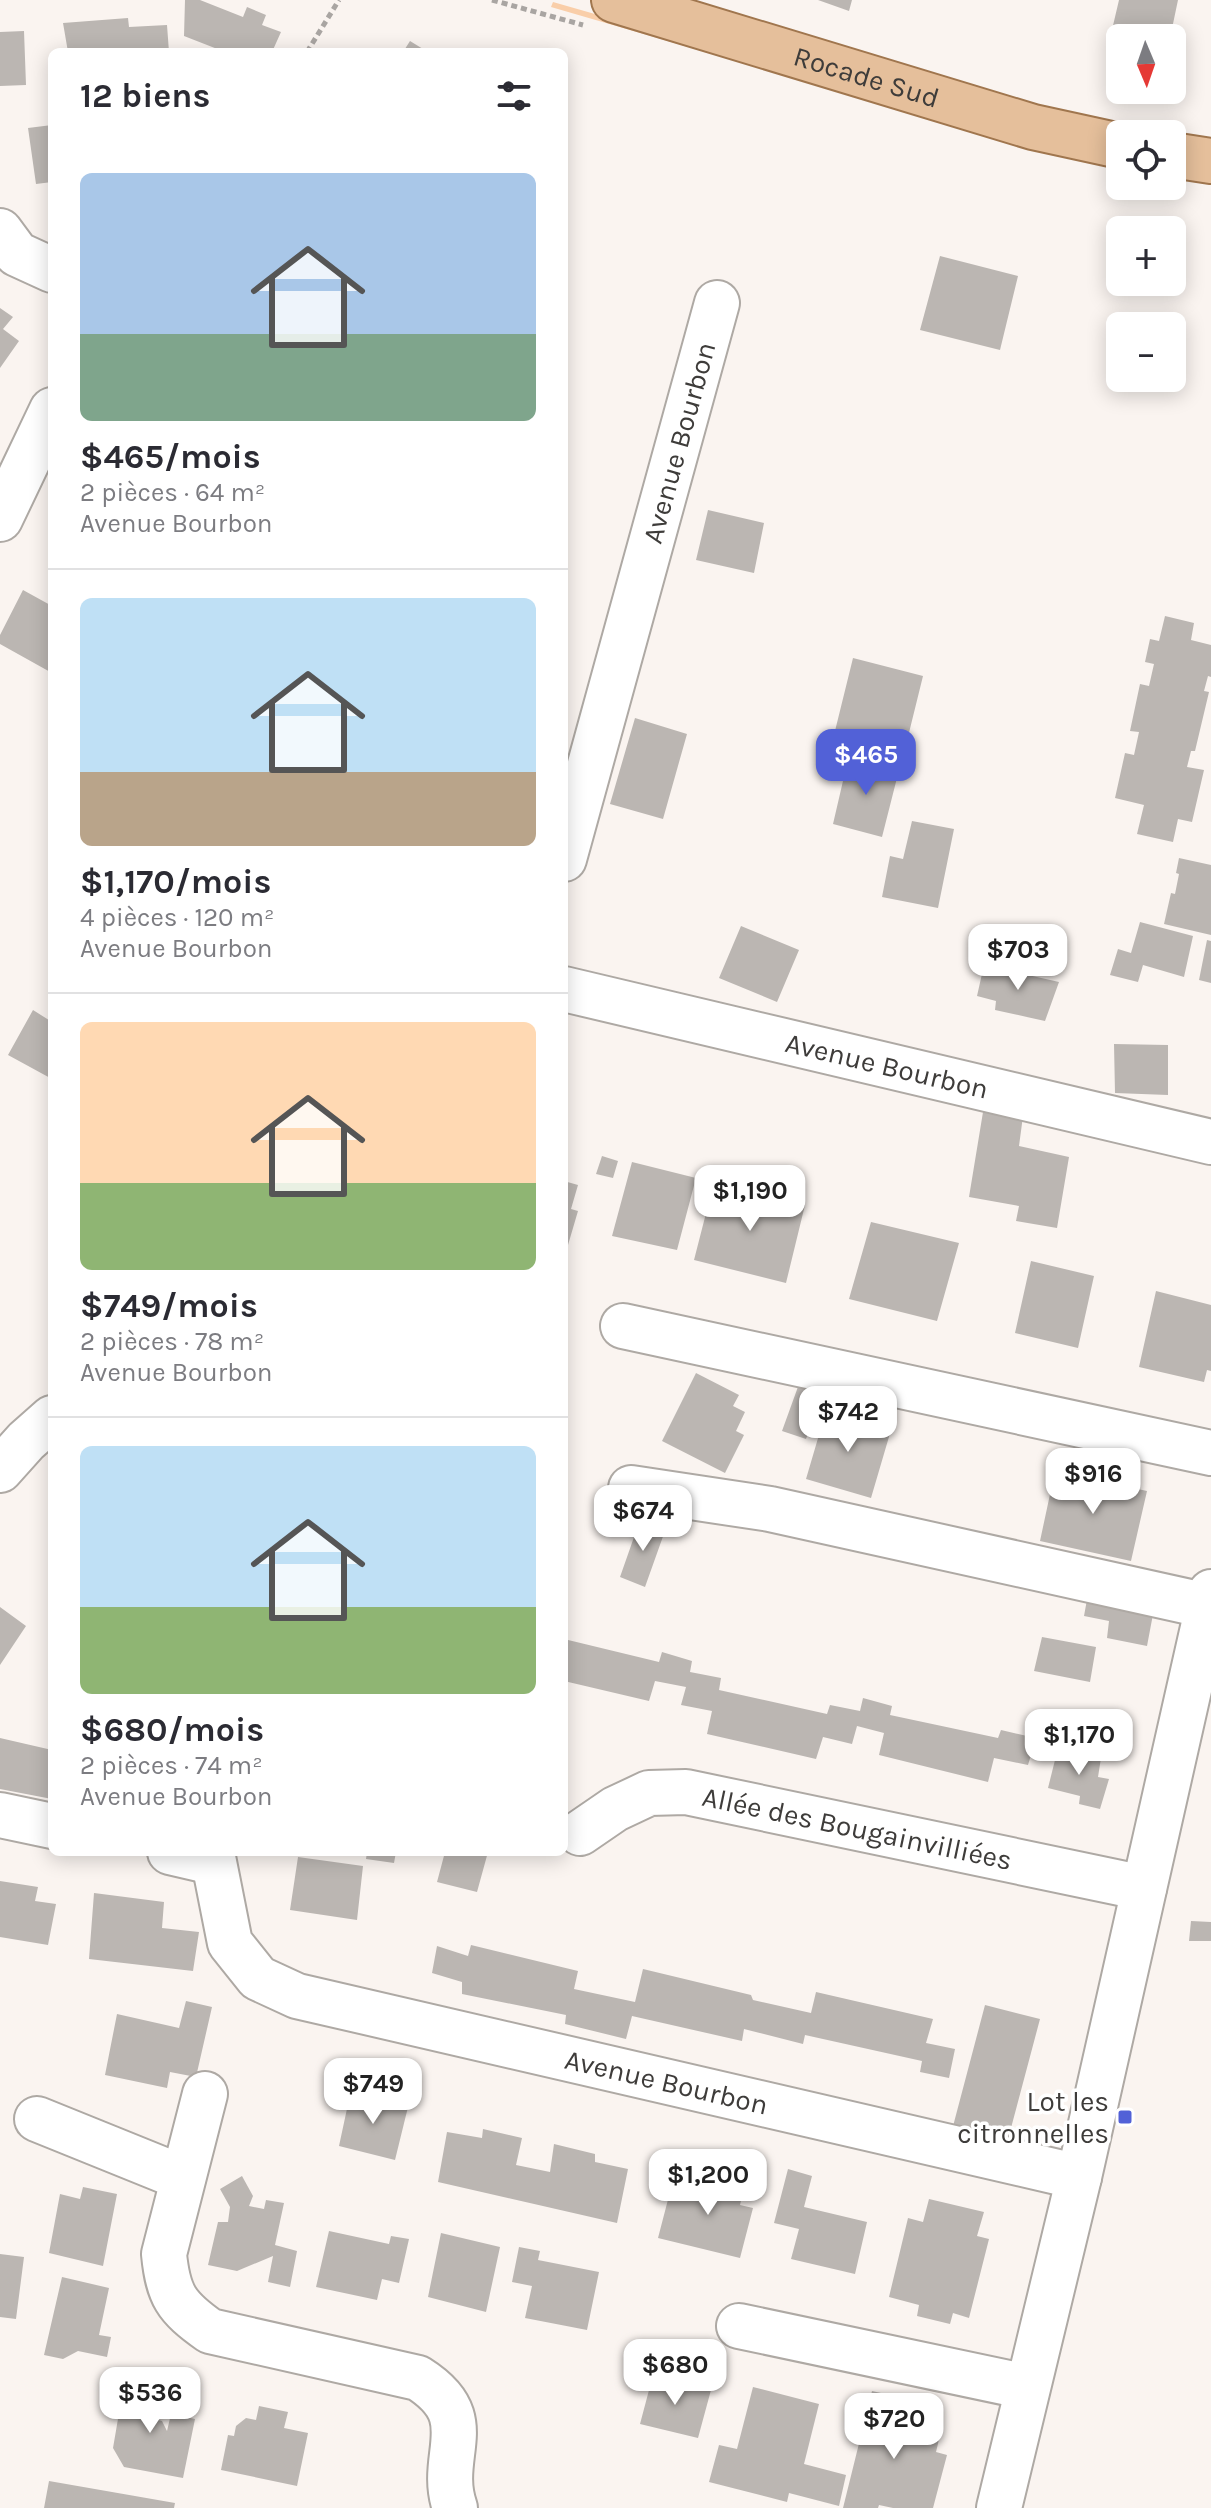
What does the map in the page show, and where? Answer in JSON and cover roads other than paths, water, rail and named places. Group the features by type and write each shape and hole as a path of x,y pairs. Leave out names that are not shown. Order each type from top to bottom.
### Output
{"main road":[{"name":"Rocade Sud","path":"614,0 1033,127 1106,143"},
{"path":"1186,157 1211,161"}],"street":[{"path":"0,231 17,254 48,268"},
{"name":"Avenue Bourbon","path":"568,844 717,303"},
{"path":"0,519 48,418"},
{"name":"Avenue Bourbon","path":"568,990 1211,1142"},
{"path":"623,1326 1211,1453"},
{"path":"0,1470 48,1422"},
{"path":"631,1488 770,1509 1210,1599 1079,2177 999,2508"},
{"name":"Allée des Bougainvilliées","path":"580,1833 615,1809 649,1793 686,1792 1144,1888"},
{"path":"0,1815 48,1825"},
{"name":"Avenue Bourbon","path":"212,1857 230,1943 258,1978 297,1996 1079,2177"},
{"path":"205,2094 164,2254 166,2278 173,2296 185,2313 210,2331 418,2378 434,2388 454,2421 455,2440 449,2477 455,2508"},
{"path":"37,2119 183,2178"},
{"path":"739,2326 1027,2387"}],"place":[{"name":"Lot les citronnelles","path":"1125,2117"}]}
